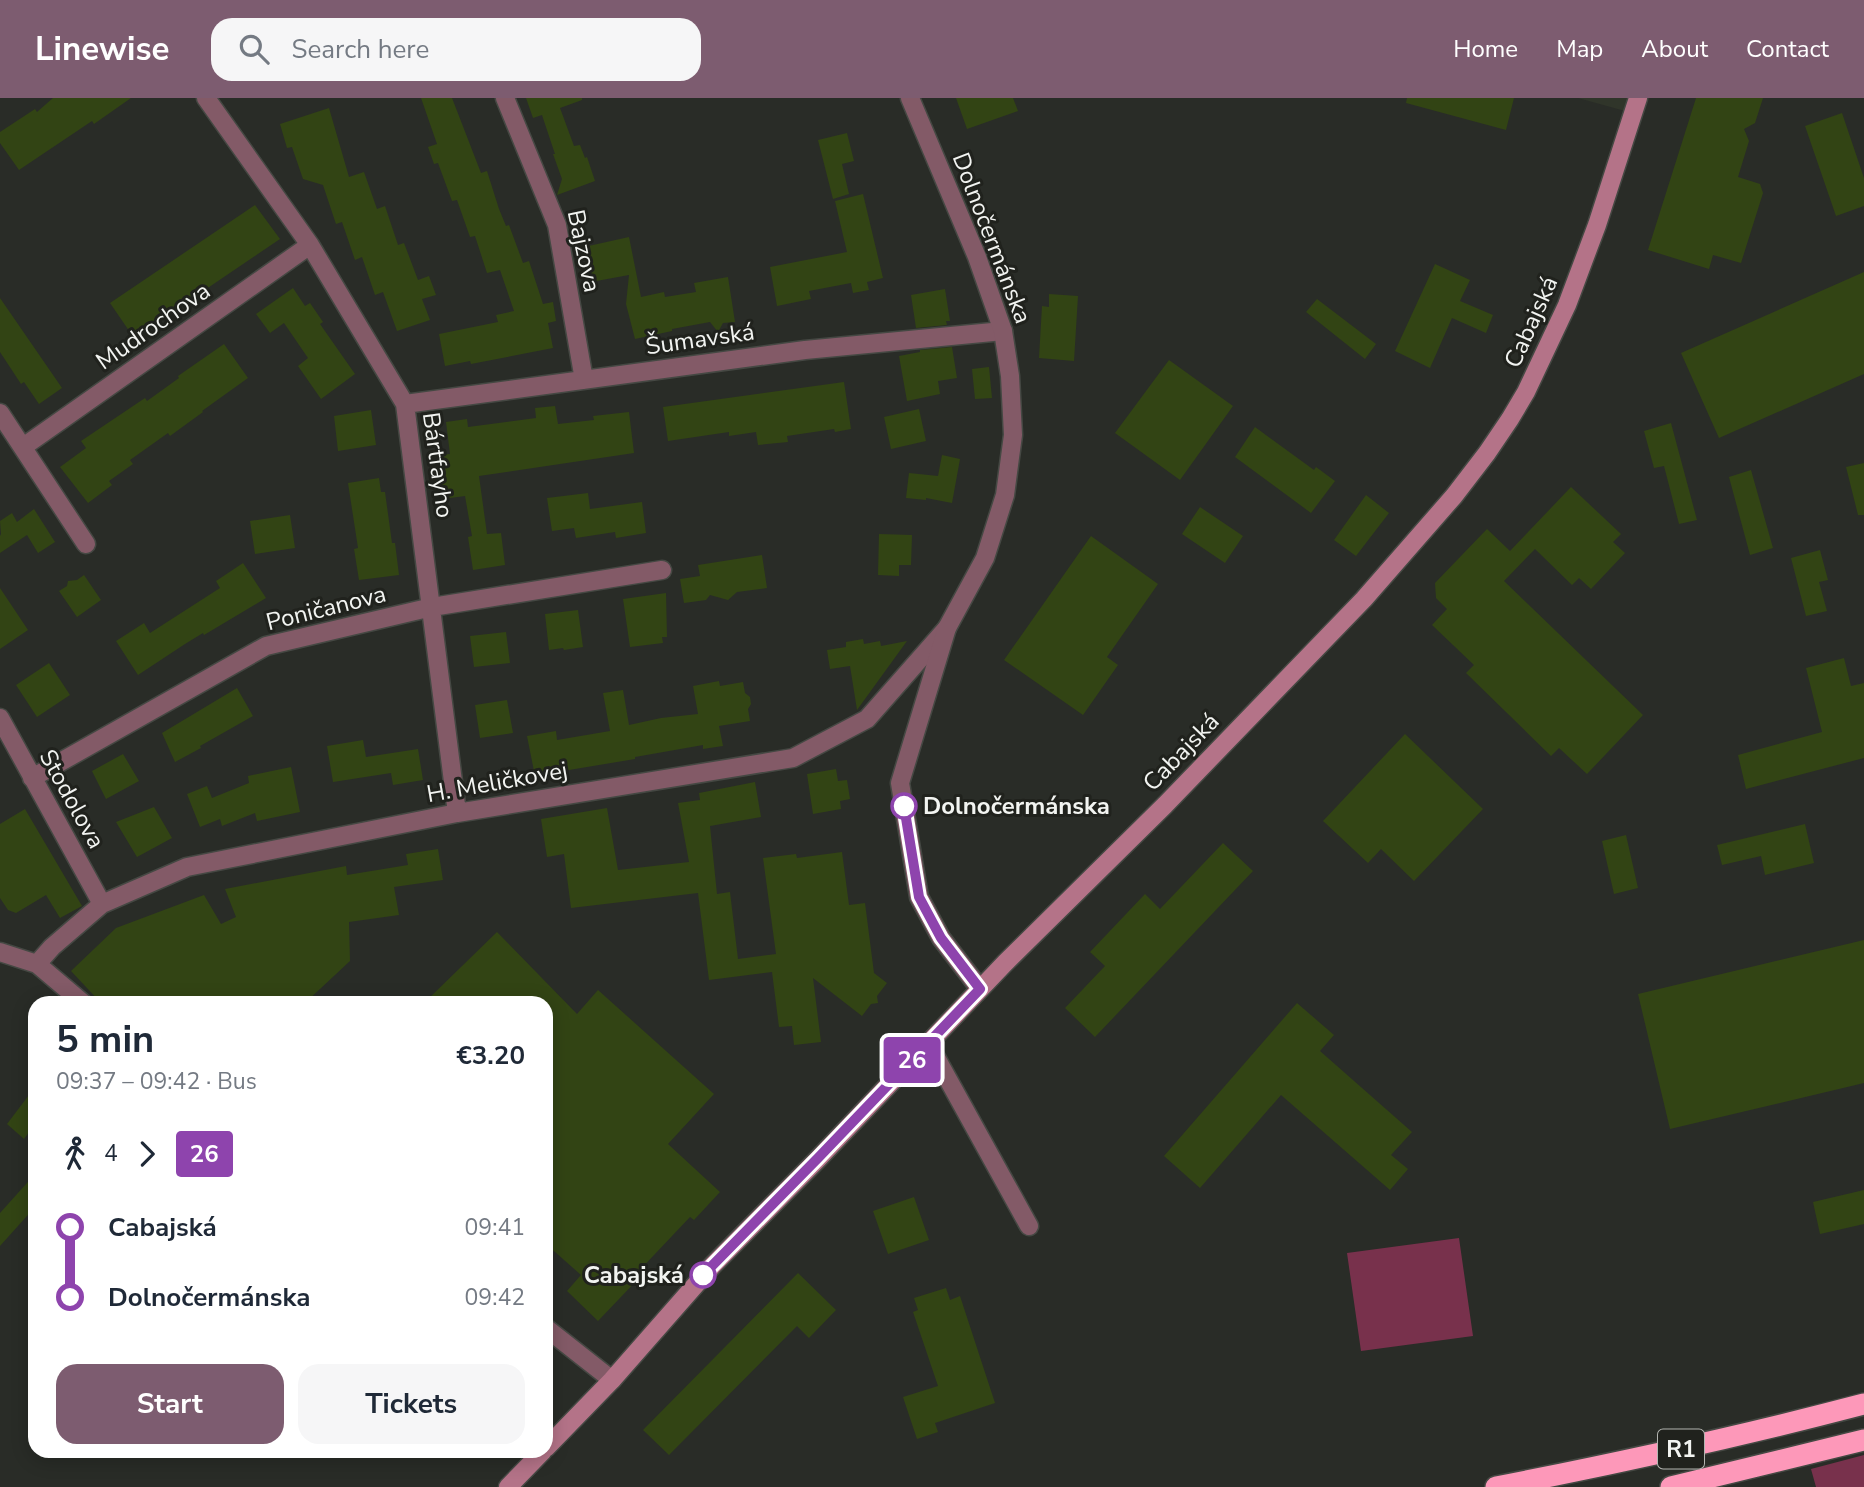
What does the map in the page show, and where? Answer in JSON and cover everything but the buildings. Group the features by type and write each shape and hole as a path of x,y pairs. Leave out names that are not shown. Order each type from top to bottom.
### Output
{"highway":[{"name":"R1","path":"1496,1487 1756,1432 1864,1404"},
{"name":"R1","path":"1671,1487 1864,1440"}],"main road":[{"name":"Cabajská","path":"553,1441 712,1266 928,1042 1364,599 1454,496 1487,453 1526,392 1567,305 1597,225 1638,98"},
{"name":"Cabajská","path":"508,1487 536,1458"}],"street":[{"name":"Bártfayho","path":"206,98 310,245 405,404 457,813"},
{"name":"Bajzova","path":"505,98 557,225 584,380"},
{"name":"Dolnočermánska","path":"910,98 977,257 1003,331 1010,376 1013,435 1005,495 985,558 947,628 900,783 919,897 941,938 980,989"},
{"name":"Mudrochova","path":"23,447 310,245"},
{"name":"Šumavská","path":"405,404 805,349 1003,331"},
{"path":"0,413 86,544"},
{"name":"Poničanova","path":"32,778 266,646 432,607 662,570"},
{"name":"H. Meličkovej","path":"37,964 52,947 102,904 187,867 457,813 793,758 867,719 947,628"},
{"name":"Stodolova","path":"0,718 102,904"},
{"path":"0,952 37,964 75,996"},
{"path":"928,1042 1030,1226"},
{"path":"553,1334 611,1380"}],"shaded area":[{"path":"1578,98 1629,98 1625,111"},
{"path":"1459,1238 1473,1336 1361,1351 1347,1253"},
{"path":"1864,1455 1864,1487 1816,1487 1811,1469"}],"bus line":[{"name":"26","path":"703,1275 980,989 941,938 919,897 904,806"}],"place":[{"name":"Dolnočermánska","path":"904,806"},
{"name":"Cabajská","path":"703,1275"}]}
